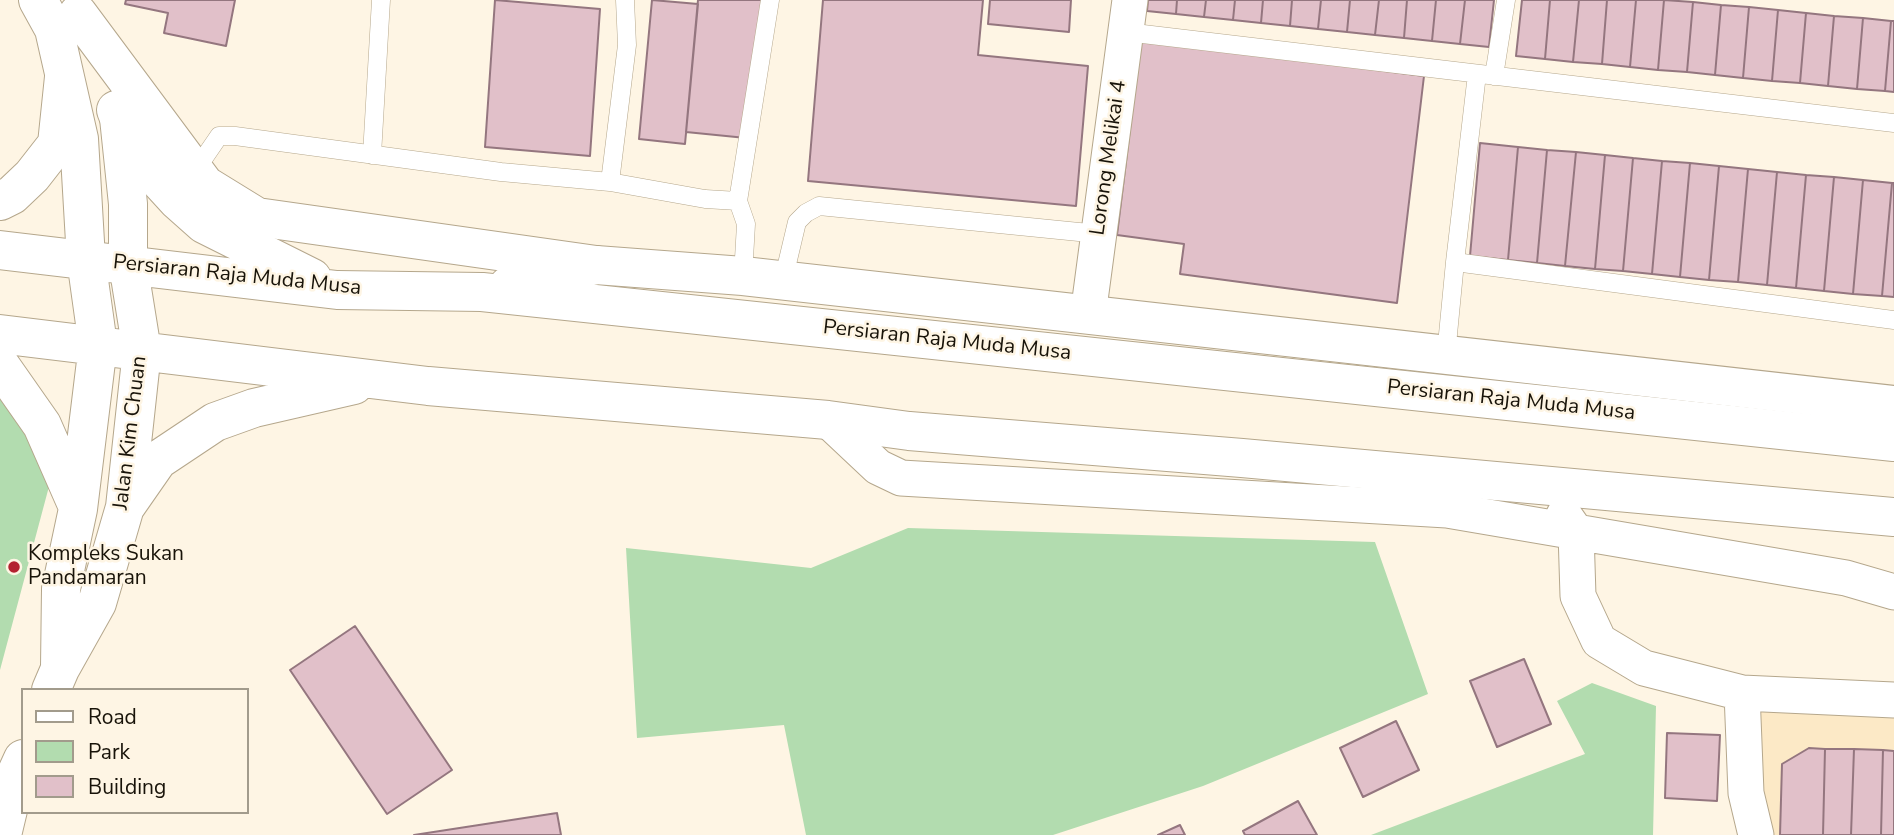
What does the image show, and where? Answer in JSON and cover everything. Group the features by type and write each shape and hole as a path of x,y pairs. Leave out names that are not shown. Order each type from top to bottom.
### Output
{"main road":[{"path":"38,0 54,29 79,139 86,259 98,345 78,509 61,589 56,679"},
{"path":"75,7 119,118 155,176 177,200 204,223 337,290"},
{"path":"75,7 205,185 257,217 596,265 743,276 1894,405"},
{"path":"0,201 12,195 32,176 57,144 64,77"},
{"name":"Jalan Kim Chuan","path":"56,679 97,603 125,507 142,351 128,264 128,204 119,118"},
{"name":"Persiaran Raja Muda Musa","path":"0,250 337,290 482,292 1894,442"},
{"path":"482,292 596,265"},
{"path":"0,334 428,386 1894,517"},
{"path":"0,365 42,425 78,509"},
{"path":"125,507 158,460 215,422 254,408 380,379"},
{"path":"2,835 21,763"}],"street":[{"name":"Lorong Melikai 4","path":"1088,315 1128,16"},
{"path":"828,420 878,467 901,478 1447,510 1846,578 1894,592"},
{"path":"1542,485 1576,532 1578,596 1599,641 1644,668 1742,693 1894,701"},
{"path":"1742,693 1746,793 1756,835"}],"lane":[{"path":"372,155 381,0"},
{"path":"610,182 627,45 625,0"},
{"path":"743,276 746,224 738,201 770,0"},
{"path":"1446,355 1454,262 1485,75 1506,0"},
{"path":"1128,16 1485,75 1894,123"},
{"path":"195,171 219,136 501,172 610,182 705,199 738,201"},
{"path":"783,281 797,222 819,206 1099,234"},
{"path":"1454,262 1894,320"},
{"path":"1847,513 1894,531"}],"shaded area":[{"path":"1755,704 1894,711 1894,835 1769,835 1756,792"}],"green space":[{"name":"Kompleks Sukan Pandamaran","path":"0,393 55,464 0,670"},
{"path":"908,528 1375,542 1428,694 1203,786 1053,835 806,835 784,725 637,738 626,548 811,568"},
{"path":"1592,683 1656,706 1653,835 1371,835 1585,754 1557,701"}],"building":[{"path":"126,0 235,0 226,46 164,33 168,13 125,4"},
{"path":"495,0 600,9 590,156 485,147"},
{"path":"652,0 698,4 685,144 639,139"},
{"path":"698,0 769,0 756,139 686,132"},
{"path":"823,0 983,0 978,55 1088,66 1076,206 808,181"},
{"path":"990,0 1071,0 1069,32 988,24"},
{"path":"1148,0 1177,0 1176,14 1147,11"},
{"path":"1177,0 1206,0 1204,17 1176,14"},
{"path":"1206,0 1235,0 1233,20 1204,17"},
{"path":"1235,0 1263,0 1261,23 1233,20"},
{"path":"1263,0 1292,0 1290,26 1261,23"},
{"path":"1292,0 1321,0 1318,29 1290,26"},
{"path":"1321,0 1350,0 1347,32 1318,29"},
{"path":"1350,0 1379,0 1375,35 1347,32"},
{"path":"1379,0 1407,0 1404,38 1375,35"},
{"path":"1407,0 1436,0 1432,41 1404,38"},
{"path":"1436,0 1465,0 1460,44 1432,41"},
{"path":"1465,0 1494,0 1489,47 1460,44"},
{"path":"1522,0 1550,0 1545,59 1516,56"},
{"path":"1550,0 1579,0 1573,62 1545,59"},
{"path":"1579,0 1607,0 1602,64 1573,62"},
{"path":"1607,0 1636,0 1630,67 1602,64"},
{"path":"1636,0 1664,0 1658,70 1630,67"},
{"path":"1664,0 1693,2 1687,72 1658,70"},
{"path":"1693,2 1721,5 1715,75 1687,72"},
{"path":"1721,5 1749,7 1743,78 1715,75"},
{"path":"1749,7 1778,10 1772,81 1743,78"},
{"path":"1778,10 1806,13 1800,83 1772,81"},
{"path":"1806,13 1834,16 1828,86 1800,83"},
{"path":"1834,16 1863,18 1857,89 1828,86"},
{"path":"1863,18 1891,21 1885,91 1857,89"},
{"path":"1891,21 1894,21 1894,92 1885,91"},
{"path":"1141,39 1424,76 1397,303 1180,274 1184,244 1117,235"},
{"path":"1480,143 1518,147 1508,260 1470,256"},
{"path":"1518,147 1547,150 1537,263 1508,260"},
{"path":"1547,150 1576,152 1565,266 1537,263"},
{"path":"1576,152 1605,155 1595,269 1565,266"},
{"path":"1605,155 1633,158 1623,271 1595,269"},
{"path":"1633,158 1662,161 1652,274 1623,271"},
{"path":"1662,161 1690,163 1680,277 1652,274"},
{"path":"1690,163 1719,166 1709,280 1680,277"},
{"path":"1719,166 1748,169 1738,282 1709,280"},
{"path":"1748,169 1777,172 1767,285 1738,282"},
{"path":"1777,172 1806,175 1796,288 1767,285"},
{"path":"1806,175 1834,177 1824,291 1796,288"},
{"path":"1834,177 1863,180 1853,294 1824,291"},
{"path":"1863,180 1892,183 1882,296 1853,294"},
{"path":"1894,183 1894,297 1882,296"},
{"path":"355,626 452,770 387,814 290,670"},
{"path":"1524,659 1551,724 1497,747 1470,681"},
{"path":"1396,721 1419,770 1363,797 1340,748"},
{"path":"1667,733 1720,735 1717,801 1665,798"},
{"path":"1809,748 1825,749 1823,835 1780,835 1782,764"},
{"path":"1825,749 1854,749 1851,835 1823,835"},
{"path":"1854,749 1883,750 1881,835 1851,835"},
{"path":"1883,750 1894,751 1894,835 1881,835"},
{"path":"1298,801 1317,835 1245,835 1243,831"},
{"path":"557,813 561,835 414,835"},
{"path":"1180,825 1185,835 1158,835"}],"place":[{"name":"Kompleks Sukan Pandamaran","path":"14,567"}]}
